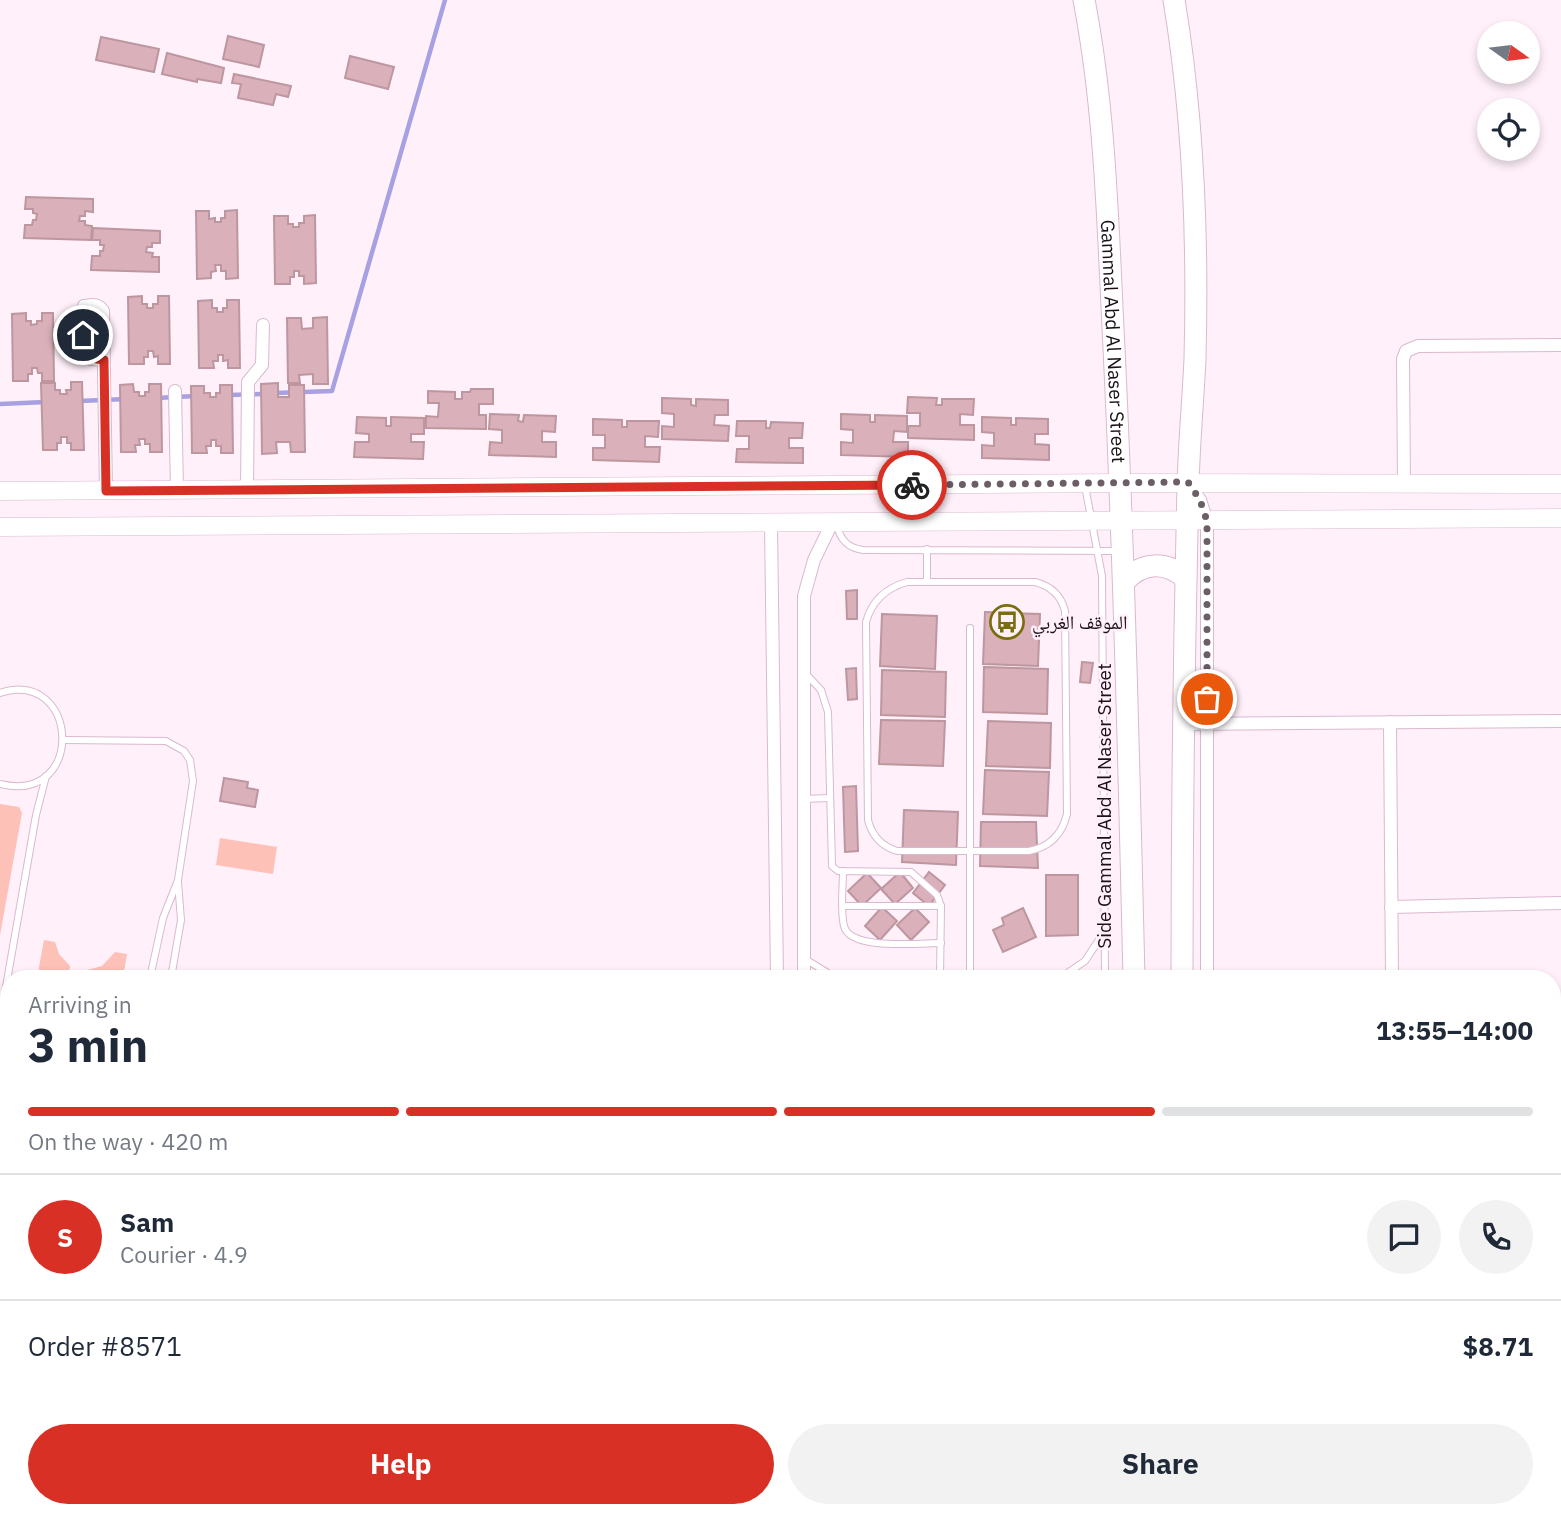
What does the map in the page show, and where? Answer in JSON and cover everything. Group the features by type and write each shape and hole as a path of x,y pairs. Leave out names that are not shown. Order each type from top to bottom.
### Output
{"main road":[{"name":"Gammal Abd Al Naser Street","path":"1084,0 1093,47 1106,193 1121,483 1134,970"},
{"path":"1174,0 1193,188 1195,358 1188,482 1197,521 1186,579 1182,724 1182,970"},
{"path":"0,491 1188,482 1561,484"},
{"path":"0,527 1561,518"},
{"path":"1124,582 1143,568 1158,565 1174,569 1186,579"}],"street":[{"path":"247,489 248,382 262,365 263,324"},
{"path":"1404,484 1403,359 1406,351 1418,346 1561,345"},
{"path":"104,360 106,491"},
{"path":"175,391 177,490"},
{"path":"1197,521 1207,724 1207,970"},
{"path":"804,970 804,596 814,560 834,523"},
{"path":"771,524 777,970"},
{"path":"1182,724 1561,721"},
{"path":"1390,722 1392,970"},
{"path":"1391,906 1561,903"}],"lane":[{"name":"Side Gammal Abd Al Naser Street","path":"1085,484 1102,576 1105,970"},
{"path":"834,523 843,540 856,549 1123,551"},
{"path":"927,550 927,582"},
{"path":"907,582 1035,582 1058,594 1065,611 1068,806 1065,823 1056,838 1036,850 970,851 897,851 890,849 873,834 868,820 866,622 877,599 891,588 907,582"},
{"path":"970,628 970,970"},
{"path":"803,672 816,683 827,705 830,863 834,869 843,871 911,872 937,895 941,906 940,970"},
{"path":"0,693 25,691 43,698 61,721 64,740 59,760 46,776 19,786 0,784"},
{"path":"64,740 166,741 184,751 190,760 193,781 178,880 180,920 172,970"},
{"path":"6,970 46,776"},
{"path":"803,799 829,799"},
{"path":"843,871 844,927 847,933 860,941 941,943"},
{"path":"152,970 163,918 178,880"},
{"path":"843,906 941,906"},
{"path":"1072,970 1085,961 1105,931"},
{"path":"804,958 823,970"}],"shaded area":[{"path":"0,804 19,807 22,813 0,935"},
{"path":"220,838 277,847 273,874 216,865"},
{"path":"44,940 55,942 59,954 70,966 69,970 38,970"},
{"path":"115,952 127,954 124,970 87,970 102,966"}],"building":[{"path":"228,36 264,45 259,67 223,59"},
{"path":"101,37 159,49 154,72 96,60"},
{"path":"167,53 224,68 221,83 197,79 197,82 162,74"},
{"path":"350,56 394,67 388,89 345,78"},
{"path":"234,74 291,86 288,97 276,94 273,105 238,98 241,84 232,83"},
{"path":"26,197 93,199 93,212 85,211 85,216 80,216 79,221 85,221 85,225 92,226 91,240 24,238 25,225 32,225 37,214 33,213 33,209 25,209"},
{"path":"237,210 238,278 226,279 226,271 221,271 221,265 215,265 216,271 211,272 211,278 197,279 196,211 209,211 209,219 215,218 215,222 221,222 221,218 225,218 225,211"},
{"path":"315,215 316,283 304,284 304,276 299,276 299,271 294,271 290,284 275,284 274,216 288,216 288,224 299,227 299,223 304,223 304,216"},
{"path":"93,228 160,231 160,243 152,243 152,247 147,247 146,252 153,253 152,257 159,257 159,272 91,270 92,256 100,256 104,245 100,245 100,240 92,240"},
{"path":"142,296 142,304 153,308 153,304 158,304 158,296 169,296 170,364 158,364 158,356 154,357 153,351 148,351 144,364 129,364 128,297"},
{"path":"212,300 212,308 223,312 223,308 227,308 227,300 239,300 240,368 228,368 228,360 223,361 223,355 218,355 218,361 213,361 214,368 199,368 198,301"},
{"path":"26,313 26,321 31,321 31,325 42,321 42,313 53,313 54,381 42,381 42,373 38,373 37,368 32,368 28,381 13,381 12,314"},
{"path":"327,317 328,384 313,384 313,374 299,375 300,383 288,383 287,318 301,318 302,329 313,328 313,318"},
{"path":"71,382 82,382 84,450 71,450 67,437 61,437 57,450 43,450 41,383 55,383 55,390 60,390 60,394 67,394 66,390 71,390"},
{"path":"278,383 278,397 289,397 289,385 304,385 305,452 291,452 290,442 276,442 277,453 262,454 261,384"},
{"path":"133,384 134,392 145,396 145,392 149,392 149,384 161,384 162,452 150,452 150,444 145,444 145,439 139,439 140,445 135,445 136,452 121,452 120,385"},
{"path":"220,385 232,385 233,453 221,453 221,446 216,446 216,440 211,440 211,446 206,446 207,453 192,453 191,386 204,386 204,393 216,397 216,393 220,393"},
{"path":"471,389 493,389 493,404 479,404 479,415 486,415 486,429 426,428 426,416 438,417 439,403 428,403 428,391 455,392 455,399 462,399 462,392 470,392"},
{"path":"908,397 937,398 936,405 942,405 942,399 974,399 973,415 960,414 960,425 974,425 974,440 908,438 908,426 920,426 920,413 907,413"},
{"path":"662,398 691,399 691,405 696,406 696,399 728,400 728,415 715,415 714,425 729,426 728,441 662,439 662,426 674,427 674,414 662,413"},
{"path":"490,414 519,415 518,421 523,422 524,415 556,416 555,432 542,431 542,442 556,442 556,457 489,455 490,442 502,443 502,430 489,429"},
{"path":"841,414 870,415 870,422 875,422 875,415 907,416 907,432 894,431 893,442 908,442 908,457 841,455 841,442 853,443 853,430 841,429"},
{"path":"357,417 386,418 386,426 391,426 391,417 424,418 424,434 411,434 411,442 424,442 423,459 354,457 355,442 369,442 369,434 356,433"},
{"path":"982,417 1011,418 1011,425 1016,425 1016,418 1048,419 1048,434 1035,434 1035,444 1049,445 1049,460 982,458 982,445 994,446 994,433 982,432"},
{"path":"593,419 622,420 622,427 627,427 627,421 659,421 658,437 645,436 645,447 660,447 659,462 593,460 593,448 605,448 605,435 593,435"},
{"path":"737,421 766,421 766,428 770,428 771,422 803,423 802,438 789,438 789,448 803,448 803,463 736,462 737,449 749,449 749,436 736,436"},
{"path":"857,590 857,619 847,619 846,591"},
{"path":"985,612 1040,614 1038,666 983,664"},
{"path":"882,614 937,616 935,669 880,666"},
{"path":"1082,662 1093,663 1090,683 1080,682"},
{"path":"984,667 1048,669 1047,714 983,712"},
{"path":"856,668 857,699 848,700 846,669"},
{"path":"882,670 946,672 945,717 881,715"},
{"path":"881,720 945,721 943,766 879,764"},
{"path":"988,721 1051,723 1050,768 986,766"},
{"path":"985,770 1049,772 1047,816 983,814"},
{"path":"224,778 248,782 247,788 258,790 255,807 220,801"},
{"path":"856,786 858,851 845,852 843,787"},
{"path":"904,810 958,812 956,865 902,862"},
{"path":"981,822 1036,822 1038,868 980,866"},
{"path":"900,872 913,888 895,904 881,889"},
{"path":"929,872 945,885 929,906 913,893"},
{"path":"867,873 881,888 862,906 848,891"},
{"path":"1046,875 1078,875 1078,935 1046,936"},
{"path":"882,907 897,921 880,940 865,926"},
{"path":"915,908 929,922 911,940 897,925"},
{"path":"1023,908 1036,937 1003,952 993,930 1004,925 1002,918"}],"waterway":[{"path":"275,393 332,391 445,0"},
{"path":"229,395 266,394"},
{"path":"156,398 196,396"},
{"path":"79,401 126,399"},
{"path":"0,404 46,402"}],"way so far":[{"path":"912,485 1188,482 1200,500 1207,521 1207,699"}],"place":[{"name":"الموقف الغربي","path":"1007,622"}],"route":[{"path":"83,335 87,356 104,360 106,491 912,485"}]}
